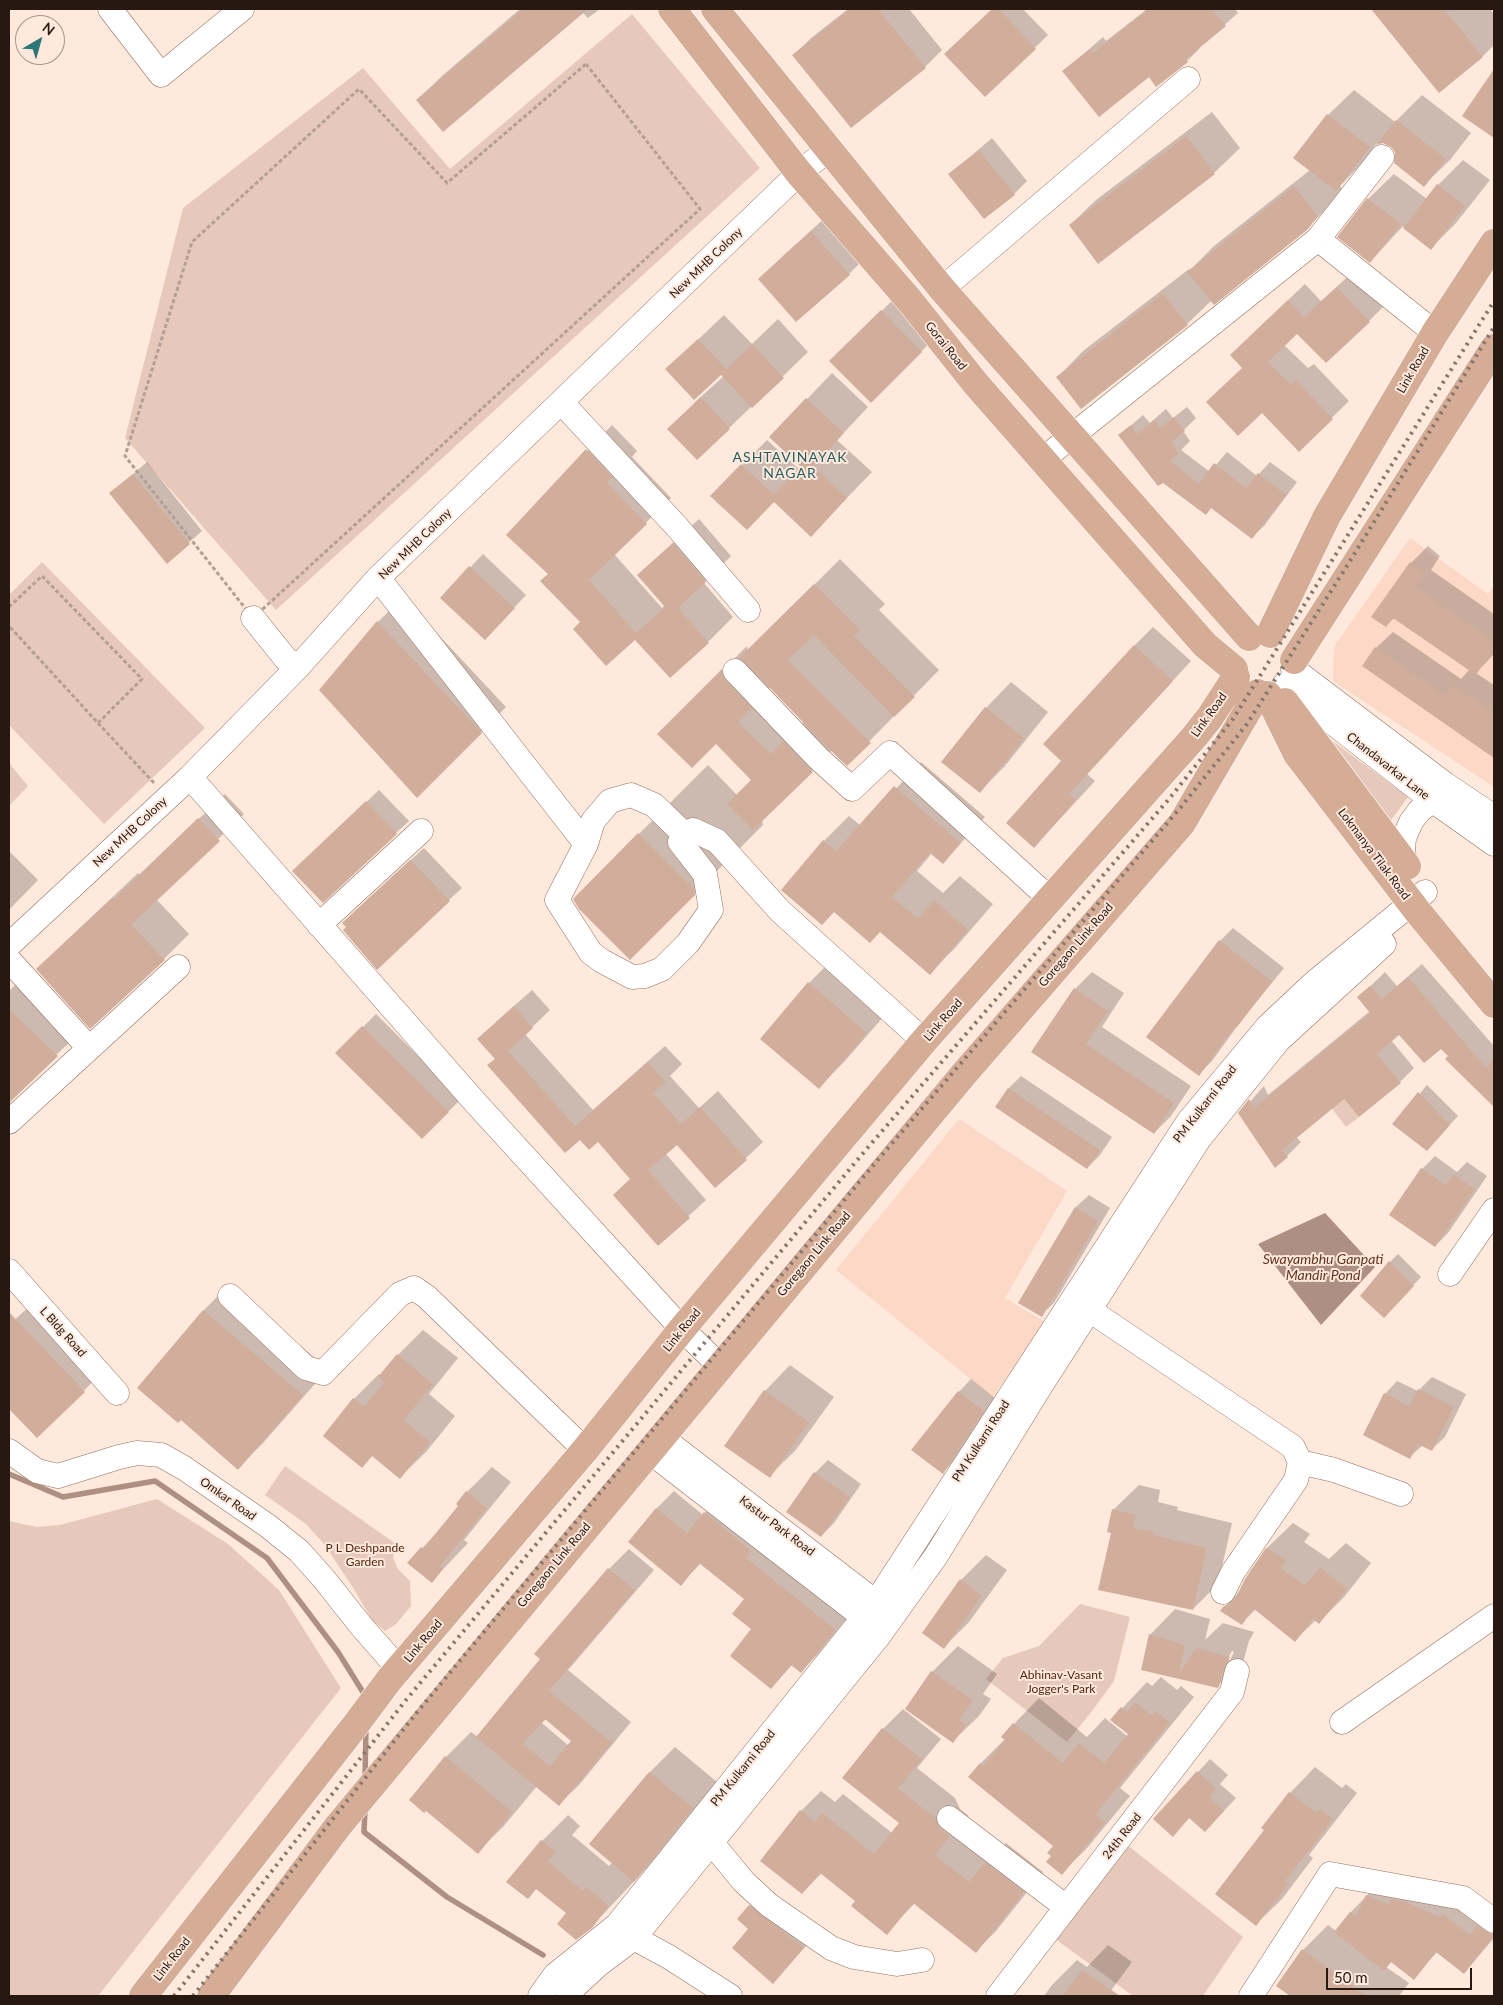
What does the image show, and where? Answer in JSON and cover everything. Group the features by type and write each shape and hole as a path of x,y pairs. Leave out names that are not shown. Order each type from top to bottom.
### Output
{"main road":[{"name":"Gorai Road","path":"672,9 799,172 1042,460 1205,645 1235,673"},
{"path":"714,9 942,289 1071,436 1259,635 1286,643 1291,651 1279,682"},
{"name":"Link Road","path":"1259,635 1435,333 1494,243"},
{"path":"1279,682 1494,348"},
{"path":"1259,635 1241,642 1233,660 1235,673 1242,684 1279,682"},
{"name":"Link Road","path":"143,1996 394,1674 585,1450 682,1329 924,1042 1196,736 1210,717 1235,673"},
{"name":"Lokmanya Tilak Road","path":"1279,682 1405,863 1421,902 1494,1004"},
{"name":"Lokmanya Tilak Road","path":"1279,682 1297,754 1421,902 1494,979"},
{"name":"Goregaon Link Road","path":"211,1996 362,1796 963,1075 1182,823 1279,682"}],"street":[{"path":"110,9 161,75 242,9"},
{"path":"942,289 1188,78"},
{"name":"New MHB Colony","path":"9,945 190,777 298,666 378,578 562,403 799,172 828,150"},
{"path":"1042,460 1318,239 1382,157"},
{"path":"1318,239 1435,333"},
{"path":"562,403 678,528 748,610"},
{"path":"378,578 586,844"},
{"path":"253,618 286,659 298,666"},
{"path":"735,671 818,758 852,789 890,753 1050,899"},
{"name":"Chandavarkar Lane","path":"1279,682 1441,794 1494,844"},
{"path":"190,777 474,1101 682,1329 720,1366"},
{"path":"1405,863 1404,838 1411,822 1419,811 1441,794"},
{"name":"Chandavarkar Lane","path":"1441,794 1494,817"},
{"path":"684,834 654,805 631,795 610,801 593,821 586,844 557,900 591,953 632,977 645,976 662,969 688,943 711,910 705,874 680,842 684,834 693,830 717,841 780,911 924,1042"},
{"path":"319,925 422,831"},
{"name":"PM Kulkarni Road","path":"540,1996 555,1975 625,1932 712,1842 879,1617 1081,1305 1198,1139 1280,1040 1421,902"},
{"path":"9,960 89,1048"},
{"path":"9,1122 178,967"},
{"path":"1450,1274 1494,1210"},
{"name":"L Bldg Road","path":"9,1271 117,1393"},
{"path":"230,1296 306,1368 323,1373 400,1294 414,1288 427,1298 585,1450"},
{"path":"1081,1305 1293,1447 1300,1462 1296,1480 1233,1572 1223,1592"},
{"name":"Kastur Park Road","path":"655,1444 879,1617"},
{"name":"Omkar Road","path":"9,1452 37,1471 58,1476 119,1456 137,1453 161,1456 169,1460 261,1521 299,1551 394,1674"},
{"path":"1300,1462 1334,1470 1401,1494"},
{"path":"1342,1722 1494,1616"},
{"name":"PM Kulkarni Road","path":"568,1996 571,1990 598,1965 879,1617"},
{"name":"24th Road","path":"998,1996 1232,1692 1237,1671"},
{"path":"949,1818 1066,1907"},
{"path":"712,1842 744,1882 769,1905 831,1948 854,1957 897,1964 922,1960"},
{"path":"1252,1996 1330,1874 1463,1898 1494,1921"},
{"path":"625,1932 669,1957 730,1996"}],"path":[{"path":"586,64 700,209 253,618 125,456 192,242 359,89 447,183 586,64"},
{"path":"9,607 42,576 142,679 98,723"},
{"path":"9,626 167,798"}],"shaded area":[{"path":"1410,538 1488,594 1494,586 1494,787 1333,681 1334,647"},
{"path":"959,1119 1067,1191 1005,1298 1045,1322 993,1397 836,1270"}],"green space":[{"path":"632,14 760,168 276,610 125,438 183,208 363,68 450,169"},
{"path":"42,562 205,728 104,824 9,725 9,595"},
{"path":"1315,728 1408,797 1389,823"},
{"path":"9,763 28,786 9,806"},
{"path":"1321,1094 1342,1097 1359,1117 1346,1127"},
{"name":"P L Deshpande Garden","path":"285,1466 396,1544 393,1558 398,1569 410,1581 411,1606 396,1624 385,1631 372,1620 324,1544 306,1524 265,1495"},
{"path":"157,1499 228,1544 279,1590 341,1688 98,1996 9,1996 9,1521 37,1527 60,1525"},
{"name":"Abhinav-Vasant Jogger's Park","path":"1080,1604 1130,1617 1114,1681 1067,1742 986,1679 1003,1658 1039,1646"},
{"path":"1126,1844 1243,1937 1203,1996 1133,1996 1050,1935"}],"water":[{"name":"Swayambhu Ganpati Mandir Pond","path":"1325,1213 1375,1267 1321,1325 1258,1244"}],"building":[{"path":"523,9 588,9 443,132 416,100"},
{"path":"850,9 878,9 926,68 851,128 792,55"},
{"path":"992,9 999,9 1036,49 985,97 944,54"},
{"path":"1149,9 1212,9 1226,26 1186,59 1188,62 1156,87 1149,77 1099,117 1062,71 1090,49 1093,53"},
{"path":"1371,9 1444,9 1483,57 1439,93"},
{"path":"1494,69 1494,138 1462,116"},
{"path":"1327,114 1370,147 1336,191 1293,158"},
{"path":"1396,120 1446,159 1424,187 1394,163 1395,152 1391,147 1383,143 1376,145"},
{"path":"1186,136 1215,174 1098,264 1069,225"},
{"path":"979,150 1015,195 984,219 948,174"},
{"path":"1437,184 1465,206 1431,250 1403,228"},
{"path":"1294,186 1318,216 1308,229 1214,305 1187,272"},
{"path":"1367,198 1401,224 1370,263 1337,237"},
{"path":"811,231 850,275 796,322 758,279"},
{"path":"1337,287 1370,322 1326,363 1297,334 1268,362 1291,385 1296,380 1333,419 1299,452 1262,413 1238,436 1206,402 1242,368 1230,355 1288,300 1304,317"},
{"path":"1163,293 1188,325 1081,409 1056,377"},
{"path":"881,310 922,352 871,403 829,361"},
{"path":"698,339 726,369 752,344 784,378 752,408 721,375 694,400 665,369"},
{"path":"701,397 730,429 697,460 667,429"},
{"path":"806,398 844,433 813,466 847,498 811,537 774,502 747,530 710,496 741,464 774,495 800,466 769,437"},
{"path":"1174,417 1185,431 1171,442 1179,453 1170,461 1199,484 1214,463 1246,488 1258,473 1286,495 1252,539 1211,508 1206,515 1163,483 1158,486 1118,435 1131,425 1137,434 1154,420 1160,428"},
{"path":"586,449 612,477 607,483 647,524 589,580 636,633 665,607 637,575 673,543 706,582 678,608 709,643 670,678 635,640 606,666 573,629 580,622 540,581 548,574 506,535"},
{"path":"133,474 190,544 167,564 109,493"},
{"path":"1410,562 1425,573 1415,587 1494,642 1494,647 1476,675 1393,618 1386,627 1371,617"},
{"path":"469,566 515,608 485,640 440,598"},
{"path":"814,584 860,630 854,636 915,697 894,717 814,635 788,660 871,743 847,766 739,658"},
{"path":"377,621 482,733 417,798 319,690"},
{"path":"1134,645 1173,681 1069,794 1076,800 1034,848 1006,823 1061,761 1043,744"},
{"path":"1375,647 1445,696 1453,685 1494,713 1494,758 1362,666"},
{"path":"722,669 722,675 725,680 752,708 738,722 771,754 783,741 813,772 753,830 727,804 751,780 716,744 692,768 657,734"},
{"path":"985,707 1024,738 980,793 941,762"},
{"path":"894,786 961,843 943,864 930,853 892,897 918,919 934,900 968,930 930,975 880,932 870,943 834,912 822,925 781,890 823,840 836,851"},
{"path":"366,801 397,834 323,903 292,871"},
{"path":"198,818 220,841 131,925 165,960 90,1029 36,969 112,898 114,899"},
{"path":"638,833 694,889 695,895 630,960 579,909 573,899"},
{"path":"410,860 450,901 377,970 343,930 346,927 342,923"},
{"path":"1219,940 1272,981 1237,1027 1235,1026 1199,1076 1146,1037"},
{"path":"1408,977 1486,1068 1494,1060 1494,1107 1445,1059 1448,1056 1441,1049 1424,1063 1399,1035 1377,1054 1401,1083 1359,1117 1344,1099 1282,1150 1288,1157 1275,1168 1238,1113 1249,1099 1254,1108 1370,1013 1357,997 1370,986 1382,999"},
{"path":"808,982 867,1033 819,1089 760,1039"},
{"path":"1074,988 1108,1011 1086,1044 1174,1103 1154,1134 1031,1052"},
{"path":"514,1006 533,1028 508,1051 575,1126 648,1062 666,1082 653,1093 681,1124 700,1107 747,1160 715,1188 677,1145 648,1170 690,1218 658,1246 613,1195 630,1179 598,1142 589,1150 580,1140 565,1153 487,1065 495,1059 477,1039"},
{"path":"9,1009 58,1056 9,1103"},
{"path":"362,1026 449,1112 422,1139 335,1053"},
{"path":"1008,1088 1100,1150 1087,1169 995,1107"},
{"path":"1418,1092 1450,1125 1427,1151 1392,1124"},
{"path":"1421,1168 1446,1185 1453,1174 1475,1189 1435,1247 1389,1215"},
{"path":"1075,1207 1098,1221 1042,1317 1018,1303"},
{"path":"1389,1261 1414,1286 1384,1318 1360,1296"},
{"path":"203,1310 303,1395 238,1470 181,1420 178,1423 137,1388"},
{"path":"9,1312 85,1392 37,1438 9,1409"},
{"path":"397,1354 433,1384 404,1420 430,1442 400,1479 372,1456 362,1468 323,1436 353,1398 364,1407 384,1382 378,1377"},
{"path":"1418,1389 1454,1407 1432,1451 1418,1444 1410,1459 1363,1435 1384,1393 1409,1406"},
{"path":"764,1390 809,1422 770,1478 724,1446"},
{"path":"958,1391 984,1411 943,1474 911,1450"},
{"path":"814,1472 850,1497 821,1537 786,1512"},
{"path":"466,1491 487,1508 440,1566 443,1569 432,1583 407,1563 421,1547 423,1549 458,1506 456,1504"},
{"path":"656,1508 687,1533 704,1512 751,1551 746,1558 836,1630 801,1673 791,1665 771,1689 730,1656 751,1629 732,1614 744,1599 699,1563 681,1586 628,1542"},
{"path":"1112,1509 1136,1515 1133,1528 1154,1532 1153,1535 1207,1548 1193,1610 1098,1590 1111,1533 1107,1532"},
{"path":"1266,1548 1286,1560 1280,1568 1305,1585 1320,1567 1347,1589 1319,1624 1313,1619 1295,1642 1253,1608 1242,1625 1220,1611 1235,1599 1245,1579"},
{"path":"608,1568 635,1590 549,1691 612,1743 559,1806 476,1737 540,1659 534,1654","holes":["545,1719 571,1741 550,1766 523,1744"]},
{"path":"960,1579 982,1596 944,1649 922,1633"},
{"path":"1149,1634 1185,1645 1179,1674 1196,1648 1230,1657 1224,1668 1218,1688 1141,1670"},
{"path":"931,1671 973,1700 959,1720 966,1725 953,1743 905,1709"},
{"path":"1135,1702 1151,1715 1155,1711 1170,1722 1096,1814 1105,1822 1062,1875 1046,1862 1051,1856 1047,1853 1053,1846 968,1777 980,1763 983,1766 1005,1740 1001,1737 1013,1723 1063,1763 1079,1743 1104,1763 1128,1734 1110,1720 1121,1707 1127,1712"},
{"path":"882,1728 922,1759 898,1789 936,1818 940,1829 950,1836 935,1855 969,1882 985,1862 1024,1892 976,1953 913,1903 887,1935 851,1906 855,1901 820,1873 802,1894 760,1861 800,1810 815,1822 822,1813 874,1854 899,1823 842,1778"},
{"path":"445,1756 512,1812 478,1854 426,1811 424,1813 409,1800"},
{"path":"1197,1771 1216,1789 1209,1797 1224,1811 1205,1832 1189,1818 1173,1837 1153,1819"},
{"path":"649,1772 693,1808 634,1882 589,1844"},
{"path":"1289,1792 1316,1813 1320,1809 1333,1819 1285,1881 1289,1883 1256,1926 1215,1894 1264,1830 1261,1828"},
{"path":"541,1840 556,1852 548,1861 583,1891 586,1887 609,1906 592,1928 576,1940 557,1924 566,1913 536,1889 528,1899 506,1882"},
{"path":"1366,1895 1389,1905 1391,1899 1403,1901 1440,1917 1443,1914 1470,1935 1477,1926 1494,1936 1464,1974 1436,1952 1414,1980 1391,1962 1384,1971 1334,1932 1350,1912 1356,1916"},
{"path":"749,1905 804,1948 773,1984 732,1948 748,1929 737,1919"},
{"path":"1302,1949 1366,1996 1290,1996 1276,1986"},
{"path":"1082,1970 1120,1996 1063,1996"}],"waterway":[{"path":"9,1474 63,1497 155,1481 267,1558 338,1652 366,1697"},
{"path":"365,1779 366,1726"},
{"path":"365,1809 364,1832 447,1897 543,1955"}],"railway":[{"path":"174,1996 406,1700 864,1152 1169,799 1233,719 1494,301"},
{"path":"193,1996 418,1711 876,1162 1181,807 1247,724 1494,327"}],"district":[{"name":"ASHTAVINAYAK NAGAR","path":"790,466"}]}
